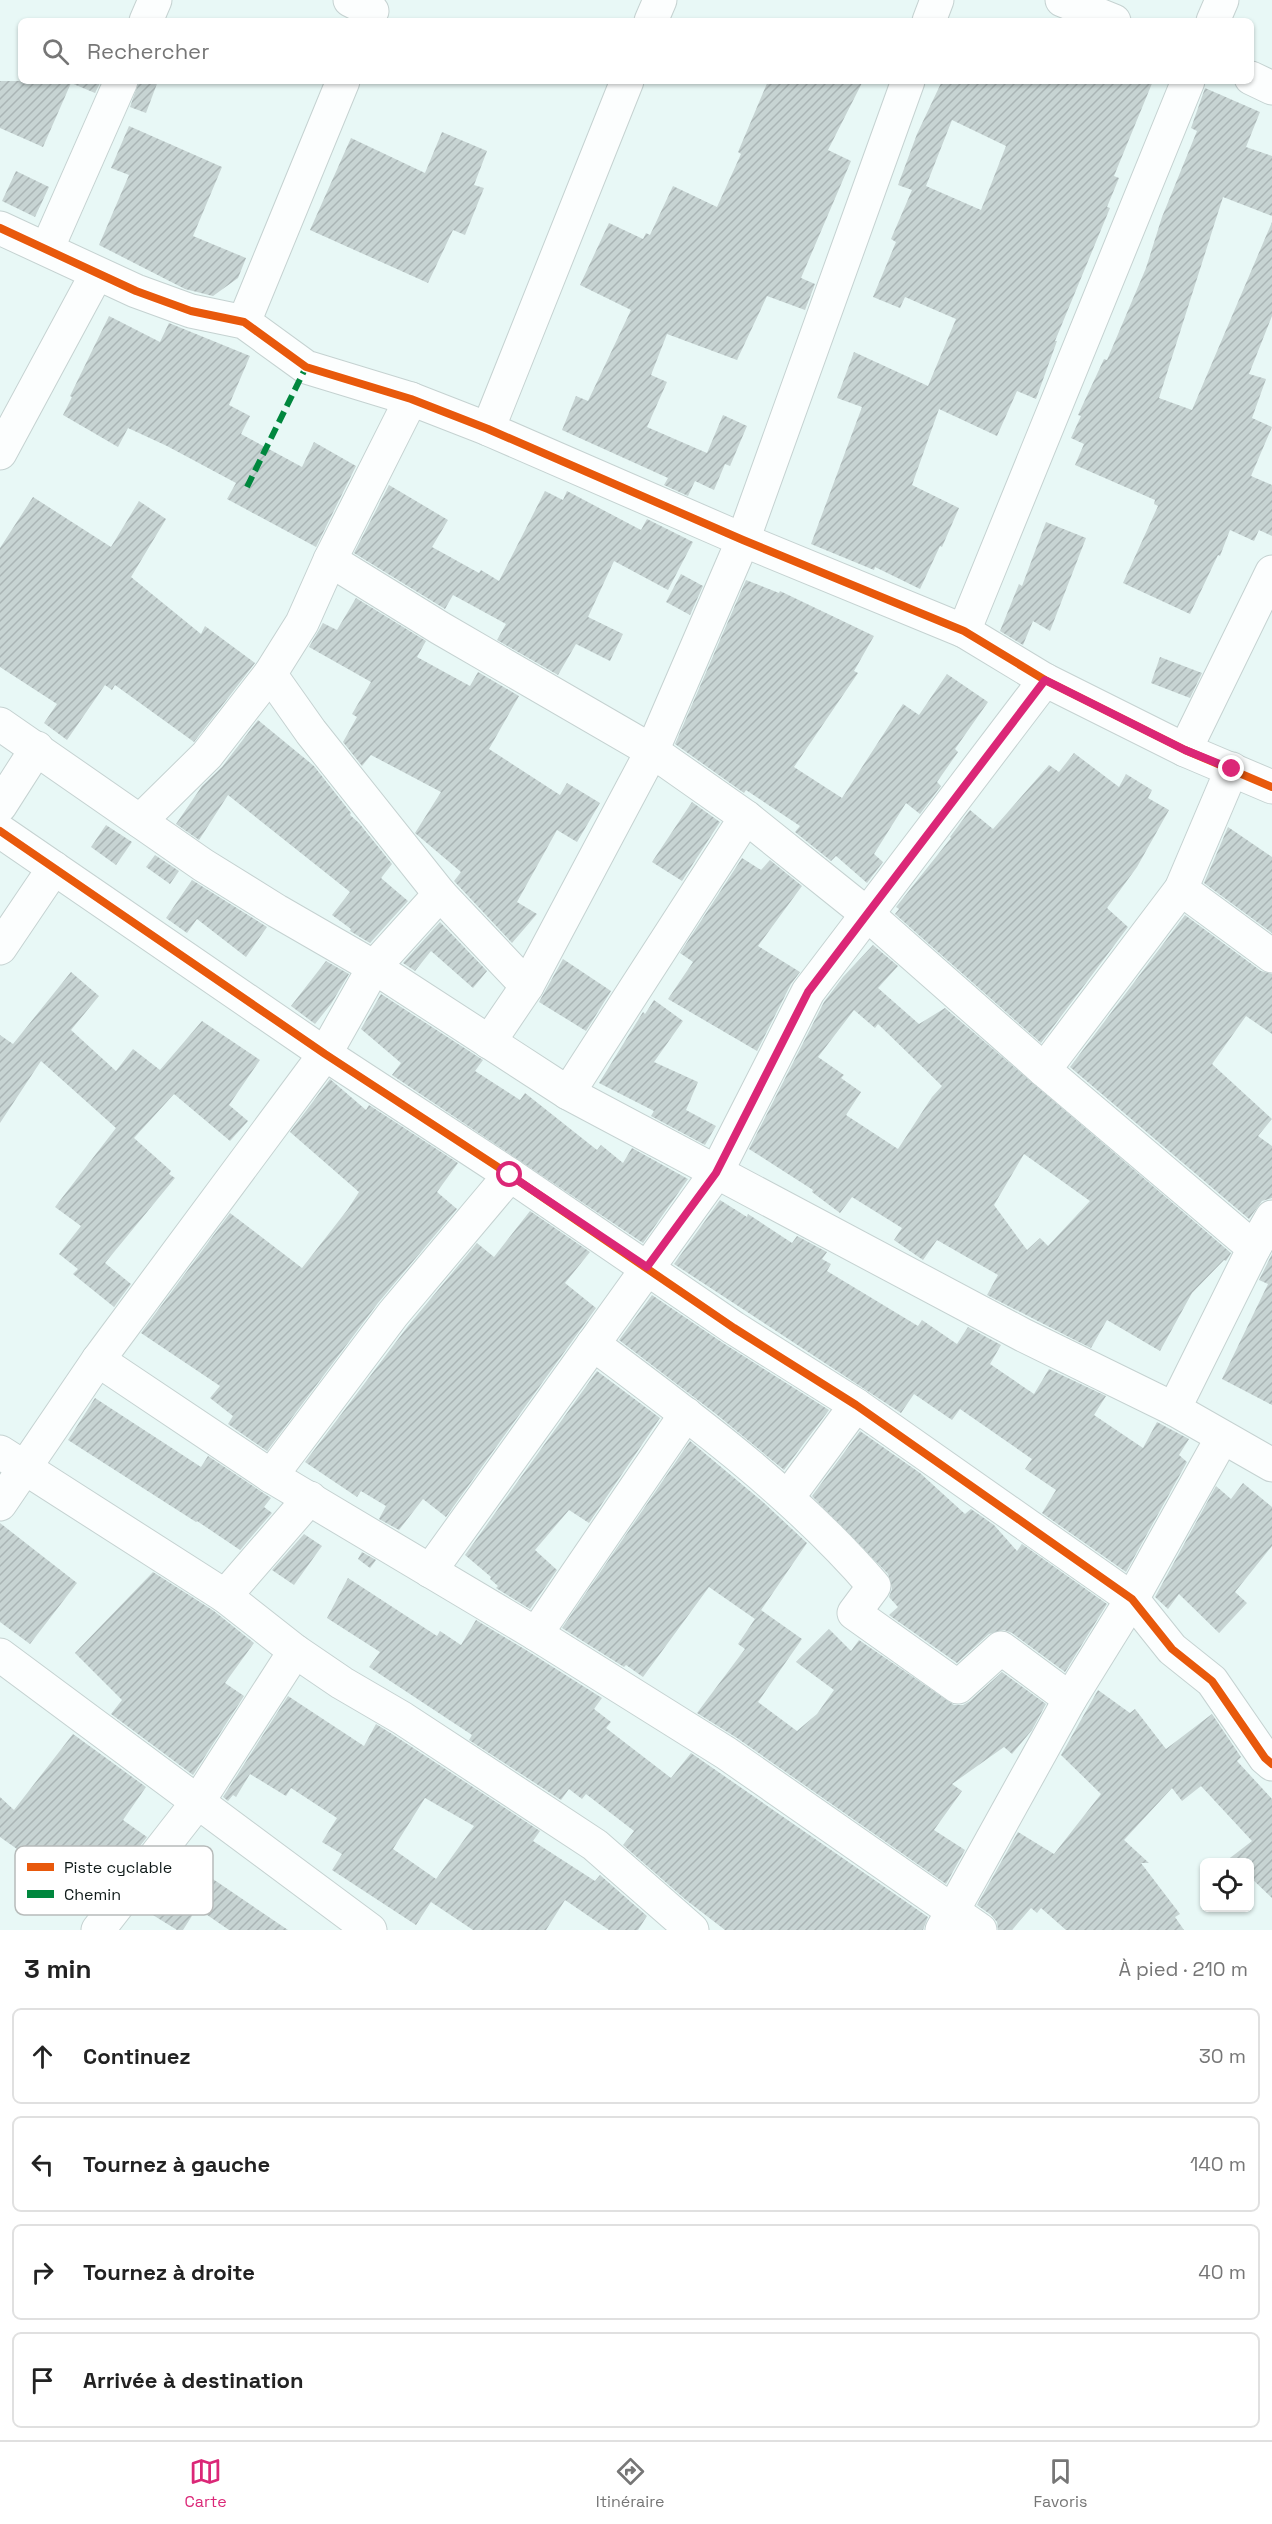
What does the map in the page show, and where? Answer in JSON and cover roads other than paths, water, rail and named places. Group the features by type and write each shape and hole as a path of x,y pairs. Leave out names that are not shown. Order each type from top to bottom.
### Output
{"street":[{"path":"147,18 155,0"},
{"path":"652,18 660,0"},
{"path":"930,18 937,0"},
{"path":"1062,0 1107,18"},
{"path":"1214,18 1222,0"},
{"path":"1254,79 1272,88"},
{"path":"47,249 120,84"},
{"path":"244,322 342,84"},
{"path":"488,429 626,84"},
{"path":"489,1042 527,986 652,751 743,540 907,84"},
{"path":"964,631 1187,84"},
{"path":"0,228 47,249 96,275 135,291 191,310 244,322 306,367 411,399 488,429 743,540 964,631 1045,680 1185,750 1272,787"},
{"path":"0,453 96,275"},
{"path":"140,821 207,755 270,674 302,623 330,560 411,399"},
{"path":"330,560 440,628 652,751 746,818 867,914 1044,1070 1254,1248"},
{"path":"1185,750 1272,572"},
{"path":"270,674 311,732 440,894 527,986"},
{"path":"429,1571 716,1173 808,992 1045,680"},
{"path":"0,724 140,821 277,911 374,967 568,1094 1023,1335 1174,1409 1272,1465"},
{"path":"0,806 37,748"},
{"path":"1044,1070 1180,888 1232,769"},
{"path":"568,1094 746,818"},
{"path":"0,831 325,1054 510,1175 734,1328 856,1405 1132,1599 1172,1649 1212,1681 1265,1758 1272,1764"},
{"path":"0,948 54,868"},
{"path":"1180,888 1272,956"},
{"path":"0,1504 12,1461 98,1360 325,1054 374,967 440,894"},
{"path":"271,1476 393,1314 510,1175"},
{"path":"1174,1409 1254,1248 1272,1217"},
{"path":"593,1344 686,1414 788,1497 846,1554 874,1586 854,1614 958,1687 1001,1648 1070,1699"},
{"path":"98,1360 271,1476 536,1634 726,1753 948,1920 980,1930"},
{"path":"788,1497 856,1405"},
{"path":"536,1634 686,1414"},
{"path":"948,1920 1070,1699 1132,1599 1222,1438"},
{"path":"12,1461 225,1596 295,1651 342,1683 485,1771 595,1845 692,1930"},
{"path":"225,1596 310,1498"},
{"path":"163,1846 197,1803 295,1651"},
{"path":"0,1655 370,1930"},
{"path":"98,1930 110,1915"}]}
